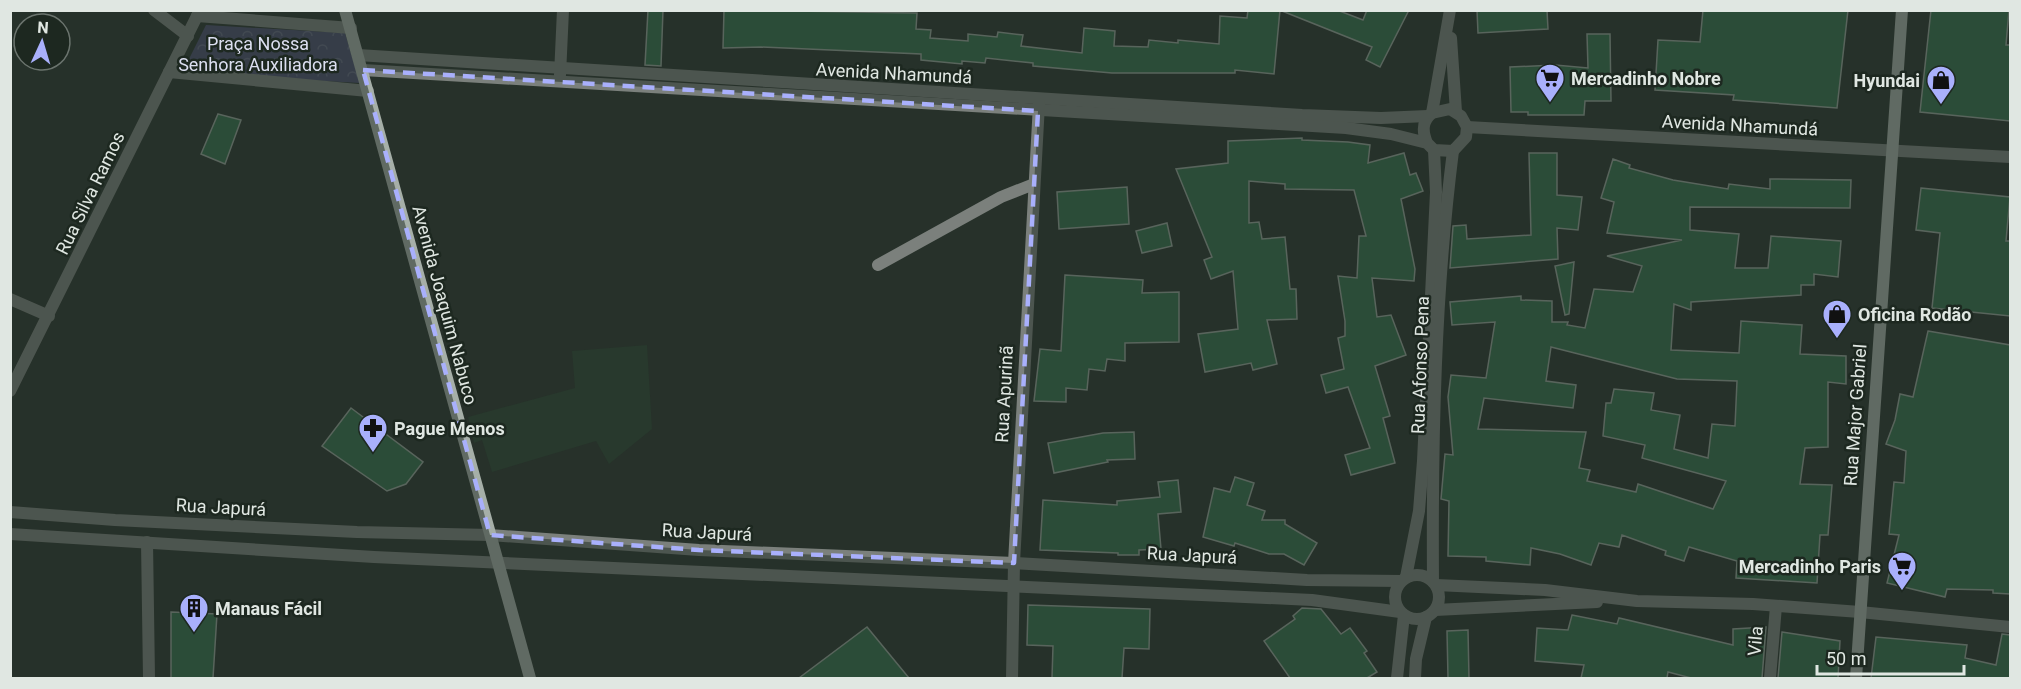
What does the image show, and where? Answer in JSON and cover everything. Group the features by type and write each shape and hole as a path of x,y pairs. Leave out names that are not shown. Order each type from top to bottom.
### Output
{"main road":[{"name":"Avenida Joaquim Nabuco","path":"345,10 530,678"},
{"name":"Rua Major Gabriel","path":"1856,678 1902,10"}],"street":[{"path":"154,10 188,36"},
{"path":"560,82 563,10"},
{"path":"1450,10 1456,112 1467,127 1466,137 1453,151 1430,146 1423,134 1430,114 1450,10"},
{"path":"199,13 351,28"},
{"name":"Rua Silva Ramos","path":"10,391 199,13"},
{"name":"Avenida Nhamundá","path":"358,56 1346,128 1391,134 1430,146"},
{"name":"Avenida Nhamundá","path":"363,70 1039,105 1323,116 1430,114"},
{"path":"169,72 368,91"},
{"name":"Rua Apurinã","path":"1012,678 1014,563 1039,105"},
{"path":"1430,114 1444,108 1456,112"},
{"name":"Avenida Nhamundá","path":"1467,127 2010,157"},
{"name":"Rua Afonso Pena","path":"1430,146 1436,192 1439,247 1435,418 1435,584"},
{"name":"Rua Afonso Pena","path":"1404,579 1419,512 1439,247 1453,151"},
{"path":"878,265 1001,197 1034,184"},
{"path":"10,299 49,316"},
{"name":"Rua Japurá","path":"10,512 126,520 490,535 699,550 1014,563 1307,580 1404,579"},
{"path":"10,534 497,562 1312,600 1402,614 1411,619 1431,613 1637,601"},
{"path":"147,542 149,678"},
{"path":"1397,678 1402,614 1394,595 1404,579 1421,575 1435,584 1545,590 1637,601 1776,606 1860,612 2010,627"},
{"path":"1415,678 1416,658 1431,613 1439,602 1435,584"},
{"name":"Vila","path":"1770,678 1776,606"}],"highlighted area":[{"path":"363,70 1038,111 1014,563 699,550 490,535"}],"shaded area":[{"path":"647,345 652,429 609,464 596,441 492,472 482,440 474,443 468,417 575,388 572,351"}],"green space":[{"name":"Praça Nossa Senhora Auxiliadora","path":"206,25 345,33 360,83 182,73"}],"building":[{"path":"648,10 663,10 661,66 645,65"},
{"path":"724,10 917,13 916,29 931,30 930,38 968,41 968,34 997,37 998,32 1023,35 1021,46 1082,53 1084,28 1115,31 1114,46 1148,47 1149,40 1219,44 1220,16 1247,18 1248,10 1280,10 1274,74 1235,70 1235,73 1112,73 1033,66 1033,63 986,58 985,63 962,61 962,64 921,60 921,54 761,47 723,48"},
{"path":"1337,10 1363,20 1367,10 1409,10 1380,67 1366,60 1372,47 1282,11"},
{"path":"1477,10 1547,10 1548,29 1478,33"},
{"path":"1703,10 1848,10 1837,108 1733,100 1734,95 1655,90 1658,40 1700,42"},
{"path":"1931,10 2009,10 2006,45 2010,45 2010,121 1920,112"},
{"path":"1587,34 1610,34 1611,101 1585,101 1584,115 1528,115 1528,112 1511,112 1510,67 1555,65 1588,68"},
{"path":"218,114 241,120 225,164 201,154"},
{"path":"1302,138 1302,140 1370,145 1368,163 1404,153 1410,175 1416,173 1423,191 1401,199 1415,269 1414,281 1372,278 1377,317 1391,315 1406,355 1375,366 1390,416 1383,418 1395,463 1351,475 1345,455 1370,448 1348,387 1326,393 1321,375 1344,369 1338,338 1345,336 1345,321 1338,276 1357,278 1359,236 1366,236 1354,190 1285,189 1285,184 1249,181 1249,223 1259,222 1262,239 1285,237 1290,289 1296,289 1297,319 1267,320 1277,364 1253,370 1251,363 1205,372 1198,334 1238,329 1233,271 1211,279 1204,260 1212,257 1176,169 1228,163 1228,141"},
{"path":"1529,153 1557,153 1557,195 1582,197 1578,230 1557,228 1558,259 1450,268 1453,226 1466,225 1467,239 1531,235"},
{"path":"1613,159 1630,165 1629,168 1673,180 1728,189 1729,184 1770,189 1770,179 1851,180 1850,208 1690,207 1690,230 1739,234 1735,268 1768,268 1771,236 1841,241 1838,277 1814,274 1814,285 1801,285 1801,295 1691,302 1691,310 1674,304 1671,350 1739,353 1741,321 1802,325 1800,354 1846,356 1846,384 1828,382 1828,447 1805,448 1800,484 1832,485 1828,535 1820,535 1817,583 1736,578 1737,561 1689,547 1684,561 1665,555 1666,551 1622,535 1619,547 1599,543 1591,565 1560,554 1531,548 1530,565 1486,561 1486,557 1448,556 1449,501 1441,499 1445,454 1453,455 1448,397 1451,375 1486,378 1495,322 1452,325 1450,302 1521,296 1521,300 1552,301 1552,322 1568,322 1567,325 1585,328 1594,289 1633,292 1642,266 1607,256 1682,240 1607,233 1614,202 1601,198","holes":["1551,347 1677,379 1737,381 1735,426 1712,424 1708,458 1674,449 1680,415 1651,410 1654,393 1614,389 1611,403 1606,403 1603,436 1645,445 1642,458 1726,481 1713,509 1638,484 1636,492 1587,481 1590,470 1579,468 1586,432 1478,429 1484,398 1573,408 1576,385 1546,381"]},
{"path":"1127,187 1129,224 1059,229 1057,192"},
{"path":"1921,188 2010,197 2006,241 2010,241 2010,316 1932,308 1940,233 1916,230"},
{"path":"1167,223 1172,246 1142,253 1136,231"},
{"path":"1574,262 1569,314 1565,315 1555,266"},
{"path":"1065,275 1143,280 1142,293 1179,292 1179,342 1125,343 1125,361 1107,359 1105,371 1089,369 1087,390 1066,388 1066,402 1034,401 1040,349 1061,351"},
{"path":"1928,331 2010,345 2010,594 1993,593 1993,590 1947,589 1945,597 1887,583 1899,535 1889,534 1894,482 1904,483 1906,451 1886,444 1895,420 1900,394 1913,397"},
{"name":"Pague Menos","path":"351,408 423,462 406,484 387,491 322,446"},
{"path":"1134,432 1135,459 1107,460 1108,462 1054,473 1048,443 1103,433"},
{"path":"1235,477 1254,483 1247,505 1265,511 1262,520 1285,520 1285,524 1317,543 1304,565 1284,554 1269,554 1235,543 1234,546 1203,537 1214,488 1230,492"},
{"path":"1178,480 1181,512 1158,514 1161,549 1139,550 1139,555 1040,550 1043,500 1117,505 1117,501 1160,497 1158,482"},
{"path":"1028,605 1150,609 1149,649 1124,648 1122,678 1052,678 1053,646 1027,645"},
{"path":"1302,608 1321,609 1341,634 1350,628 1367,651 1364,653 1377,672 1367,678 1290,678 1264,641 1295,619 1293,616"},
{"name":"Manaus Fácil","path":"171,612 217,614 213,678 171,678"},
{"path":"1572,615 1617,624 1619,618 1733,645 1733,629 1766,627 1762,678 1691,678 1668,672 1667,678 1581,678 1584,665 1535,661 1537,628 1568,630"},
{"path":"867,627 909,678 799,678"},
{"path":"1468,630 1469,678 1448,678 1447,631"},
{"path":"1782,632 1840,641 1838,678 1778,678"},
{"path":"2002,634 2010,635 2010,678 1871,678 1876,637 1967,645 1965,658 1996,665"}],"place":[{"name":"Mercadinho Nobre","path":"1550,104"},
{"name":"Hyundai","path":"1941,106"},
{"name":"Oficina Rodão","path":"1837,340"},
{"name":"Pague Menos","path":"373,454"},
{"name":"Mercadinho Paris","path":"1902,592"},
{"name":"Manaus Fácil","path":"194,634"}]}
